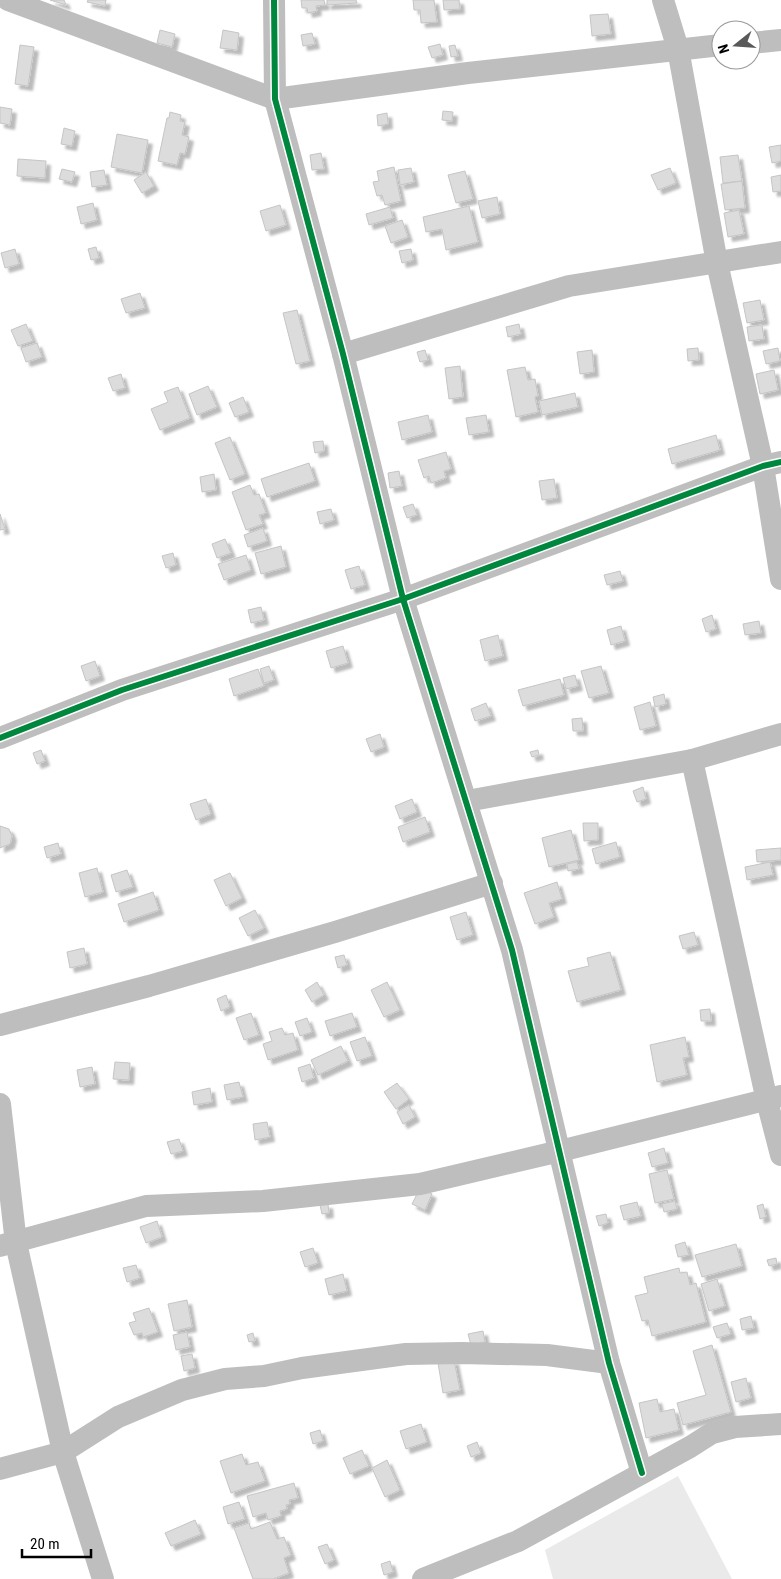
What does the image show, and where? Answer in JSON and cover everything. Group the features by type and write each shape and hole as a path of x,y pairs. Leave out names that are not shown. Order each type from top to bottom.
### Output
{"street":[{"path":"8,0 275,99 468,73 711,46"},
{"path":"274,0 275,99 343,354 403,599 512,950 609,1363 642,1473"},
{"path":"663,0 678,49 717,263 772,464 781,579"},
{"path":"761,41 781,40"},
{"path":"343,354 569,286 781,252"},
{"path":"0,738 122,690 403,599 772,464"},
{"path":"467,801 692,760 781,734"},
{"path":"692,760 774,1099 781,1155"},
{"path":"0,1025 149,986 289,946 492,883"},
{"path":"8,1245 146,1206 263,1201 420,1184 774,1099"},
{"path":"0,1104 8,1245 63,1452 102,1579"},
{"path":"0,1469 63,1452 118,1417 182,1390 225,1379 264,1376 311,1367 406,1354 547,1355 609,1363"},
{"path":"423,1579 518,1541 690,1447 712,1433 735,1427 781,1424"}],"shaded area":[{"path":"678,1476 732,1579 553,1579 545,1550"}],"building":[{"path":"50,0 64,0 66,5"},
{"path":"88,0 106,0 105,6 87,2"},
{"path":"301,0 324,0 325,5 316,6 317,11 308,13 307,8 302,8"},
{"path":"327,0 356,0 357,3 327,5"},
{"path":"413,0 434,0 437,22 421,23 420,10 414,10"},
{"path":"443,0 459,0 460,9 444,10"},
{"path":"608,14 611,34 592,36 590,15"},
{"path":"160,30 175,34 172,47 157,43"},
{"path":"223,30 239,33 237,50 220,48"},
{"path":"312,33 315,44 303,46 301,35"},
{"path":"440,44 443,55 432,58 428,47"},
{"path":"20,45 34,47 28,86 15,84"},
{"path":"455,45 458,56 451,57 449,46"},
{"path":"0,107 12,109 10,125 0,123"},
{"path":"443,111 453,112 452,121 442,120"},
{"path":"170,112 181,115 180,121 185,122 182,135 189,137 185,154 180,153 177,165 158,161"},
{"path":"387,113 388,124 378,126 377,115"},
{"path":"64,128 75,131 72,146 61,144"},
{"path":"117,134 148,140 142,173 111,167"},
{"path":"781,145 781,161 772,163 769,147"},
{"path":"321,153 324,169 312,170 310,155"},
{"path":"738,155 742,181 723,183 720,157"},
{"path":"18,159 46,161 45,178 17,176"},
{"path":"394,167 401,201 385,205 382,195 377,196 373,182 379,181 377,171"},
{"path":"411,168 414,182 400,185 398,170"},
{"path":"670,168 676,183 658,190 651,175"},
{"path":"62,169 75,172 72,182 59,179"},
{"path":"104,170 107,185 92,187 90,172"},
{"path":"465,171 473,199 456,203 448,175"},
{"path":"146,172 154,186 142,193 134,180"},
{"path":"781,175 781,191 773,192 771,177"},
{"path":"742,181 745,208 725,210 721,184"},
{"path":"497,197 500,214 482,218 478,201"},
{"path":"93,203 97,220 81,224 77,207"},
{"path":"280,205 286,225 266,231 260,211"},
{"path":"469,206 478,242 446,250 442,229 426,232 423,217"},
{"path":"390,207 393,218 369,225 366,214"},
{"path":"739,210 744,234 728,237 724,213"},
{"path":"402,220 408,237 391,243 385,226"},
{"path":"96,247 99,258 91,260 88,249"},
{"path":"15,249 19,264 5,268 1,253"},
{"path":"411,249 413,260 402,263 399,251"},
{"path":"140,293 145,308 126,313 121,299"},
{"path":"760,300 764,320 747,323 743,303"},
{"path":"297,310 310,361 296,364 283,313"},
{"path":"26,324 33,341 18,346 11,330"},
{"path":"519,324 521,334 508,337 506,327"},
{"path":"762,325 764,339 749,341 747,327"},
{"path":"37,343 42,357 26,362 21,348"},
{"path":"698,348 699,360 688,361 687,349"},
{"path":"778,348 780,361 766,364 763,351"},
{"path":"425,350 428,360 420,362 417,352"},
{"path":"592,350 594,372 580,374 577,352"},
{"path":"460,366 463,397 449,399 445,368"},
{"path":"525,367 528,380 535,379 538,396 535,397 538,412 516,417 507,370"},
{"path":"774,370 778,390 760,394 756,374"},
{"path":"121,374 125,388 113,391 108,378"},
{"path":"208,386 217,407 197,415 189,394"},
{"path":"178,387 190,418 160,430 151,409 168,402 164,392"},
{"path":"575,393 578,407 542,415 539,401"},
{"path":"243,397 249,412 235,417 229,403"},
{"path":"428,415 432,432 402,440 398,422"},
{"path":"486,415 489,432 469,435 466,418"},
{"path":"716,435 720,450 672,464 668,449"},
{"path":"230,437 245,474 230,480 215,443"},
{"path":"323,441 324,451 315,453 313,442"},
{"path":"446,452 451,469 444,471 446,478 431,483 429,476 424,478 418,460"},
{"path":"309,463 315,481 267,497 261,479"},
{"path":"399,471 402,486 390,488 388,473"},
{"path":"214,474 216,490 202,492 200,477"},
{"path":"554,479 557,498 542,500 539,481"},
{"path":"250,485 254,495 259,494 266,513 259,515 263,524 246,530 232,492"},
{"path":"413,504 417,515 407,518 403,507"},
{"path":"331,509 334,520 320,524 317,512"},
{"path":"0,514 5,529 0,530"},
{"path":"263,528 267,541 248,547 244,535"},
{"path":"225,539 231,553 217,558 212,544"},
{"path":"281,546 286,567 261,574 255,553"},
{"path":"173,553 176,565 166,568 162,556"},
{"path":"246,555 251,570 224,580 218,564"},
{"path":"359,566 365,585 351,589 345,570"},
{"path":"620,571 623,581 607,585 604,575"},
{"path":"261,607 264,620 251,623 248,610"},
{"path":"712,615 716,629 706,632 702,619"},
{"path":"759,621 761,633 745,635 743,624"},
{"path":"621,626 625,641 611,645 607,630"},
{"path":"498,635 503,656 485,661 480,640"},
{"path":"343,646 348,663 331,668 326,651"},
{"path":"95,661 100,676 86,681 81,666"},
{"path":"269,666 274,680 264,683 260,669"},
{"path":"601,666 609,693 589,698 581,671"},
{"path":"258,669 264,686 234,696 229,679"},
{"path":"575,675 578,686 566,689 563,678"},
{"path":"560,679 564,695 523,706 518,690"},
{"path":"664,694 666,704 655,707 653,697"},
{"path":"650,702 656,726 640,730 634,707"},
{"path":"486,703 491,716 475,721 471,709"},
{"path":"582,718 583,731 573,731 572,719"},
{"path":"380,734 384,747 371,752 366,739"},
{"path":"41,750 45,761 37,764 33,753"},
{"path":"538,750 539,755 532,757 530,752"},
{"path":"643,787 646,799 637,802 633,791"},
{"path":"206,799 211,814 196,820 190,804"},
{"path":"412,799 417,812 400,819 395,806"},
{"path":"425,817 430,832 403,842 398,827"},
{"path":"583,823 598,823 598,840 584,841"},
{"path":"0,826 9,829 12,836 10,844 0,848"},
{"path":"571,830 579,860 549,867 542,838"},
{"path":"616,842 620,857 596,864 592,849"},
{"path":"58,843 61,854 47,858 44,847"},
{"path":"781,848 781,860 757,862 756,850"},
{"path":"577,862 579,869 568,871 567,864"},
{"path":"770,862 773,875 747,880 745,867"},
{"path":"97,868 103,892 85,897 79,873"},
{"path":"127,870 133,887 116,892 111,875"},
{"path":"230,873 242,898 226,906 214,880"},
{"path":"557,882 562,899 549,903 554,917 535,924 524,893"},
{"path":"153,892 159,910 124,922 118,904"},
{"path":"255,910 264,928 248,936 239,918"},
{"path":"466,912 473,935 457,940 450,917"},
{"path":"694,932 698,945 683,949 679,936"},
{"path":"84,948 87,964 70,968 67,952"},
{"path":"610,952 621,990 577,1002 568,971 589,966 587,958"},
{"path":"344,955 347,965 338,968 335,957"},
{"path":"317,982 324,995 312,1002 305,990"},
{"path":"387,982 400,1010 384,1017 371,990"},
{"path":"226,995 230,1007 221,1011 217,999"},
{"path":"710,1009 711,1021 701,1021 700,1010"},
{"path":"251,1013 259,1035 244,1040 236,1018"},
{"path":"352,1013 357,1027 330,1036 325,1021"},
{"path":"307,1018 312,1032 300,1036 295,1022"},
{"path":"282,1028 285,1035 293,1033 298,1050 268,1060 263,1044 272,1041 269,1032"},
{"path":"365,1037 372,1056 357,1061 350,1042"},
{"path":"685,1037 689,1057 683,1058 687,1075 657,1082 650,1045"},
{"path":"341,1046 348,1061 318,1075 311,1060"},
{"path":"115,1062 130,1063 129,1080 113,1079"},
{"path":"310,1064 314,1078 302,1082 298,1068"},
{"path":"92,1067 95,1084 80,1087 77,1070"},
{"path":"239,1082 243,1097 227,1100 224,1085"},
{"path":"397,1083 409,1099 396,1109 384,1092"},
{"path":"210,1088 212,1102 194,1105 192,1092"},
{"path":"409,1105 415,1117 403,1124 397,1112"},
{"path":"267,1122 270,1137 255,1140 253,1124"},
{"path":"179,1139 183,1151 171,1154 167,1142"},
{"path":"664,1148 668,1163 652,1167 648,1153"},
{"path":"667,1170 674,1199 655,1203 649,1174"},
{"path":"420,1188 432,1194 425,1210 412,1204"},
{"path":"675,1201 677,1209 664,1212 662,1204"},
{"path":"637,1202 641,1216 624,1220 620,1206"},
{"path":"328,1204 329,1213 322,1214 320,1205"},
{"path":"763,1204 766,1217 760,1219 757,1206"},
{"path":"606,1214 608,1223 599,1226 596,1216"},
{"path":"157,1221 162,1237 146,1243 140,1227"},
{"path":"685,1242 689,1255 678,1257 675,1245"},
{"path":"736,1244 742,1266 702,1277 695,1255"},
{"path":"313,1248 318,1263 305,1267 300,1252"},
{"path":"776,1258 777,1264 769,1266 767,1260"},
{"path":"136,1265 140,1278 127,1282 123,1268"},
{"path":"679,1268 680,1273 687,1272 690,1285 696,1283 706,1322 652,1336 648,1320 642,1321 635,1296 648,1293 644,1277"},
{"path":"343,1274 347,1291 329,1295 325,1279"},
{"path":"717,1279 725,1306 709,1311 701,1284"},
{"path":"187,1300 192,1327 174,1331 168,1304"},
{"path":"149,1308 158,1332 143,1337 142,1333 134,1335 129,1323 136,1321 133,1313"},
{"path":"751,1316 754,1328 742,1330 740,1319"},
{"path":"727,1323 731,1334 717,1338 713,1327"},
{"path":"483,1331 485,1342 471,1345 468,1334"},
{"path":"187,1332 190,1347 176,1350 173,1335"},
{"path":"253,1333 255,1341 249,1342 247,1335"},
{"path":"712,1345 731,1412 683,1425 677,1403 706,1395 693,1351"},
{"path":"192,1354 195,1368 184,1371 181,1356"},
{"path":"454,1360 460,1390 443,1393 438,1363"},
{"path":"746,1378 751,1398 736,1402 731,1382"},
{"path":"657,1399 660,1412 674,1409 679,1430 646,1438 639,1403"},
{"path":"421,1424 427,1442 406,1449 400,1431"},
{"path":"320,1430 323,1441 313,1444 310,1433"},
{"path":"477,1442 481,1453 471,1457 467,1446"},
{"path":"362,1450 369,1466 350,1474 343,1458"},
{"path":"242,1454 246,1465 258,1462 265,1481 231,1493 220,1461"},
{"path":"387,1460 400,1490 385,1497 372,1468"},
{"path":"294,1483 298,1498 289,1500 290,1504 286,1505 287,1509 280,1511 281,1516 268,1520 266,1513 253,1517 247,1496"},
{"path":"239,1502 245,1519 228,1524 223,1507"},
{"path":"195,1520 201,1534 171,1546 165,1533"},
{"path":"270,1522 277,1539 284,1537 291,1555 284,1558 289,1573 273,1579 253,1579 234,1528 249,1523 251,1529"},
{"path":"327,1544 334,1560 325,1564 318,1547"},
{"path":"390,1561 393,1572 384,1575 381,1564"}],"cycle path":[{"path":"274,0 275,99 343,354 403,599 512,950 609,1363 642,1473"},
{"path":"0,738 122,690 403,599 763,466 781,462"}]}
